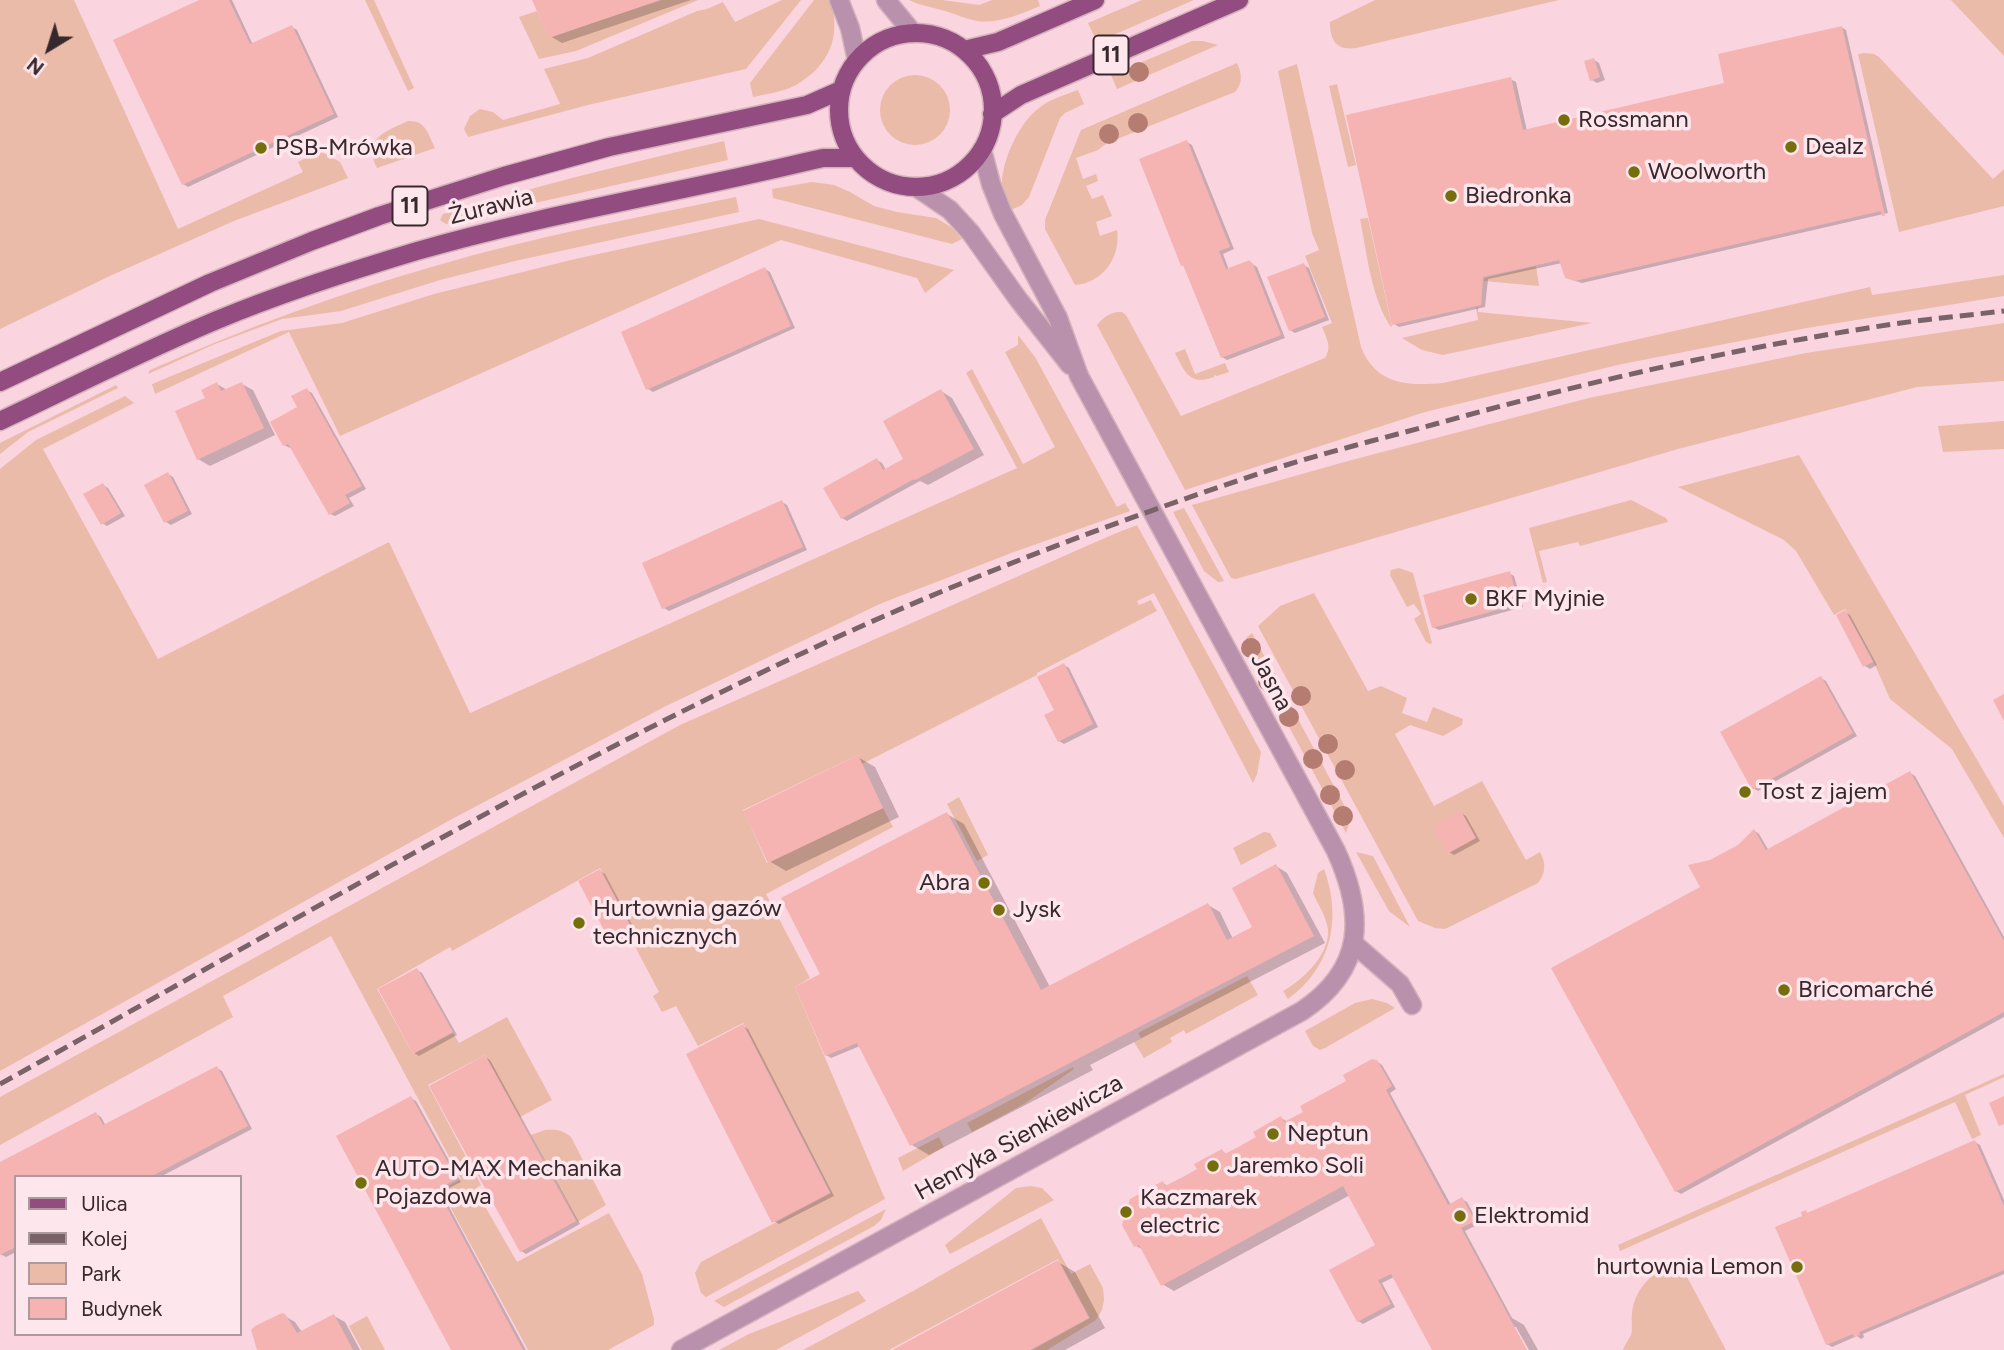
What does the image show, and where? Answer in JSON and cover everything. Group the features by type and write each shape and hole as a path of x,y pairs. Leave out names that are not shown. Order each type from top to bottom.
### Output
{"main road":[{"name":"11","path":"964,50 998,42 1095,0"},
{"name":"11","path":"992,114 1021,95 1239,0"},
{"path":"913,33 940,37 964,50 975,61 990,90 992,114 988,136 970,165 954,177 916,187 878,177 855,158 841,129 838,106 841,90 857,60 882,40 913,33"},
{"name":"Żurawia","path":"0,382 210,283 379,216 480,183 609,147 807,105 841,90"},
{"name":"Żurawia","path":"0,421 218,320 378,263 502,228 823,158 855,158"}],"street":[{"path":"839,0 850,28 857,60"},
{"path":"886,0 913,33"},
{"name":"Jasna","path":"982,149 991,184 1003,214 1058,318 1079,376 1336,851 1352,897 1355,920 1353,943"},
{"name":"Jasna","path":"916,187 950,210 971,233 1018,299 1079,376"},
{"path":"1353,943 1400,984 1412,1005"},
{"name":"Henryka Sienkiewicza","path":"681,1350 1301,1011 1319,1000 1334,985 1346,966 1353,943"}],"green space":[{"path":"0,0 74,0 178,229 303,172 298,162 320,151 340,162 348,178 234,221 0,329"},
{"path":"365,0 374,0 414,88 408,91"},
{"path":"662,0 698,0 576,51 539,59 519,17 537,11 549,37"},
{"path":"782,0 801,0 746,69 588,105 468,137 464,129 470,116 480,109 493,112 503,120 560,104 544,69 588,58 723,2 735,22"},
{"path":"814,0 830,0 833,13 833,38 824,59 817,69 796,85 753,97 750,83"},
{"path":"909,0 942,0 979,5 992,0 1038,0 1040,6 1009,18 985,22"},
{"path":"1142,0 1194,0 1097,42 1088,23"},
{"path":"1375,0 1559,0 1356,48 1339,46 1331,34 1330,22"},
{"path":"1951,0 2004,0 2004,56"},
{"path":"1192,41 1218,45 1117,89 1111,75"},
{"path":"1858,54 1879,57 1993,179 2004,169 2004,206 1899,232"},
{"path":"1237,63 1241,78 1235,92 1076,158 1083,179 1096,174 1098,181 1086,186 1092,199 1103,195 1112,216 1096,222 1100,236 1117,230 1117,240 1113,259 1102,274 1075,285 1045,229 1045,220 1081,130"},
{"path":"1297,64 1361,347 1375,369 1394,380 1417,384 1443,383 1870,287 1872,295 2004,275 2004,296 1807,328 1622,364 1425,412 1185,490 1097,325 1111,314 1122,312 1126,315 1181,416 1325,358 1328,347 1322,327 1332,323 1305,256 1319,250 1312,233 1278,71"},
{"path":"908,75 922,75 935,81 944,90 950,110 948,123 940,135 922,145 908,145 895,139 886,130 880,117 880,103 886,90 895,81"},
{"path":"1337,84 1356,165 1348,167 1329,86"},
{"path":"1078,90 1084,104 1060,118 1029,197 1022,205 1011,210 1003,191 1003,174 1008,153 1019,132 1043,105"},
{"path":"408,121 423,125 435,148 377,168 372,150 374,143 384,133"},
{"path":"724,141 728,160 446,224 440,220 443,214 513,194"},
{"path":"812,182 834,185 874,206 936,218 951,227 962,239 952,244 773,198 772,189"},
{"path":"736,197 739,212 515,261 440,280 341,311 282,319 215,344 148,374 150,370 255,326 398,277 547,237"},
{"path":"1368,218 1391,327 1379,303 1371,275 1360,219"},
{"path":"759,219 954,270 925,293 917,278 781,240 340,436 289,332 155,394 152,384 281,331 342,323 434,294 571,260"},
{"path":"1536,266 1539,286 1484,281 1485,278"},
{"path":"1478,307 1478,312 1592,323 1443,355 1422,350 1402,338 1478,320 1476,308"},
{"path":"2004,323 2004,381 1917,387 1678,449 1236,579 1231,578 1192,505 1589,398 1806,353"},
{"path":"1018,335 1035,357 1117,507 1125,503 1130,511 882,603 666,706 452,819 0,1071 0,469 36,440 125,396 134,403 43,449 158,659 389,542 470,713 1017,468 966,373 972,369 1023,464 1055,447 1005,352 1018,345"},
{"path":"1185,349 1195,374 1225,363 1229,372 1199,380 1189,376 1175,353"},
{"path":"116,385 118,388 28,432 0,454 0,443"},
{"path":"2004,421 2004,449 1943,452 1938,426"},
{"path":"1799,455 2004,806 2004,838 1952,749 1890,699 1872,658 1845,609 1834,615 1796,551 1784,540 1678,487"},
{"path":"1631,500 1666,518 1668,522 1580,546 1578,542 1539,551 1547,582 1543,583 1529,528"},
{"path":"1184,508 1224,581 1218,582 1204,571 1173,512"},
{"path":"1137,525 1261,752 1253,783 1154,593 1137,601 1139,605 1151,600 1157,611 1037,675 862,764 858,755 743,810 767,863 883,808 893,827 766,894 810,978 795,987 885,1199 706,1297 701,1293 695,1273 701,1262 831,1193 743,1023 698,1046 676,1006 662,1012 653,996 659,992 629,935 634,931 600,868 452,951 450,947 377,989 413,1054 453,1033 459,1043 507,1017 552,1100 520,1117 485,1055 428,1085 481,1185 475,1189 517,1262 609,1213 642,1274 654,1325 608,1350 528,1350 441,1190 461,1179 331,936 223,996 233,1017 0,1145 0,1097 680,725"},
{"path":"1399,568 1413,573 1432,643 1430,644 1426,642 1414,619 1421,614 1414,604 1407,607 1390,575 1391,570"},
{"path":"1314,593 1368,691 1381,686 1407,698 1402,713 1427,722 1433,707 1463,719 1462,725 1443,736 1410,725 1395,734 1434,806 1482,781 1526,860 1540,852 1544,868 1538,883 1445,929 1418,921 1258,626 1280,606"},
{"path":"1252,633 1351,818 1346,833 1244,643"},
{"path":"959,797 988,855 977,861 947,804"},
{"path":"1264,832 1270,833 1277,846 1241,865 1233,848"},
{"path":"1356,852 1373,856 1410,927 1389,911"},
{"path":"1324,869 1332,905 1329,940 1315,972 1288,999 1283,991 1314,965 1325,948 1328,930 1326,920 1313,893 1318,873"},
{"path":"1247,976 1258,995 1186,1034 1184,1030 1170,1038 1172,1042 1144,1058 1134,1042 1141,1038 1138,1033"},
{"path":"1372,999 1395,1008 1325,1048 1320,1050 1313,1046 1305,1031 1355,1003"},
{"path":"1073,1067 1074,1069 1024,1104 972,1132 967,1123"},
{"path":"2004,1074 2004,1077 1965,1095 1981,1135 1972,1139 1955,1102 1620,1251 1618,1245"},
{"path":"545,1130 559,1130 571,1137 606,1205 578,1222 531,1135"},
{"path":"939,1137 944,1147 903,1171 898,1158"},
{"path":"1016,1188 1042,1188 1054,1200 950,1254 945,1245"},
{"path":"886,1209 881,1220 874,1226 724,1307 714,1301"},
{"path":"1041,1218 1071,1274 1090,1264 1103,1288 1104,1300 1096,1320 1047,1350 1032,1350 1090,1318 1058,1259 889,1350 803,1350 915,1290"},
{"path":"1678,1260 1726,1350 1623,1350 1631,1335 1637,1295 1654,1274"},
{"path":"858,1291 866,1301 776,1350 719,1350 749,1334"},
{"path":"367,1316 385,1350 362,1350 349,1326"}],"building":[{"path":"199,0 229,0 250,44 292,25 334,114 182,185 113,40"},
{"path":"532,0 660,0 549,38"},
{"path":"1842,26 1885,216 1882,216 1881,211 1575,281 1565,278 1559,260 1483,277 1481,305 1392,325 1346,115 1511,77 1523,130 1724,83 1718,54"},
{"path":"1594,58 1600,77 1590,81 1584,61"},
{"path":"1187,140 1230,247 1219,251 1226,269 1250,260 1252,262 1281,335 1221,358 1139,159"},
{"path":"1304,263 1325,317 1289,331 1267,277"},
{"path":"765,267 791,326 646,390 621,332"},
{"path":"217,382 221,391 242,382 264,428 197,460 175,411 205,398 201,390"},
{"path":"307,388 362,486 345,495 350,503 329,515 288,444 283,446 270,422 297,407 291,396"},
{"path":"941,389 974,449 841,519 823,488 877,458 883,470 903,459 883,421"},
{"path":"168,472 188,511 164,523 144,485"},
{"path":"103,483 121,513 101,525 83,494"},
{"path":"782,500 803,547 662,609 642,563"},
{"name":"BKF Myjnie","path":"1510,571 1519,604 1432,628 1423,595"},
{"path":"1845,610 1873,662 1863,667 1836,615"},
{"path":"1064,663 1093,724 1058,742 1044,715 1054,710 1037,677"},
{"path":"1821,676 1853,733 1752,790 1720,732"},
{"path":"2004,694 2004,721 1993,700"},
{"path":"858,755 883,808 768,863 743,811"},
{"name":"Bricomarché","path":"1910,771 2004,941 2004,1012 1675,1192 1551,968 1700,887 1688,865 1710,860 1738,845 1754,829 1766,850"},
{"path":"1461,811 1476,838 1447,854 1432,827"},
{"path":"947,812 1041,990 1208,903 1227,940 1252,927 1232,888 1276,864 1314,936 910,1146 857,1043 825,1056 795,987 820,974 781,898"},
{"path":"600,869 633,931 611,943 578,881"},
{"path":"417,968 453,1032 413,1054 378,989"},
{"path":"743,1024 830,1193 772,1223 686,1054"},
{"path":"485,1055 576,1221 520,1252 429,1086"},
{"path":"1372,1059 1377,1060 1392,1086 1386,1090 1448,1205 1462,1197 1475,1221 1461,1228 1527,1350 1432,1350 1391,1274 1378,1280 1391,1304 1357,1322 1329,1270 1375,1245 1343,1186 1161,1286 1139,1245 1134,1247 1122,1225 1130,1199 1163,1181 1165,1186 1181,1178 1197,1169 1194,1164 1222,1149 1225,1154 1240,1146 1256,1137 1253,1132 1281,1116 1284,1122 1303,1112 1300,1106 1346,1081 1343,1075"},
{"path":"217,1066 248,1126 154,1175 14,1175 14,1248 0,1255 0,1162 96,1112 103,1125"},
{"path":"411,1096 457,1179 437,1189 523,1350 451,1350 336,1136"},
{"path":"2004,1096 2004,1124 1999,1126 1989,1103"},
{"path":"1975,1140 2004,1206 2004,1270 1859,1332 1860,1335 1854,1337 1853,1334 1826,1345 1775,1227 1802,1216 1801,1212 1806,1210 1807,1213"},
{"path":"1058,1260 1089,1318 1030,1350 892,1350"},
{"path":"282,1313 297,1333 334,1314 353,1350 257,1350 251,1330"}],"railway":[{"path":"0,1084 399,861 600,753 805,652 1030,556 1283,466 1547,394 1710,357 1819,336 1906,322 2004,311"}],"place":[{"name":"Rossmann","path":"1564,120"},
{"name":"Dealz","path":"1791,147"},
{"name":"PSB-Mrówka","path":"261,148"},
{"name":"Woolworth","path":"1634,172"},
{"name":"Biedronka","path":"1451,196"},
{"name":"BKF Myjnie","path":"1471,599"},
{"name":"Tost z jajem","path":"1745,792"},
{"name":"Abra","path":"984,883"},
{"name":"Jysk","path":"999,910"},
{"name":"Hurtownia gazów technicznych","path":"579,923"},
{"name":"Bricomarché","path":"1784,990"},
{"name":"Neptun","path":"1273,1134"},
{"name":"Jaremko Soli","path":"1213,1166"},
{"name":"AUTO-MAX Mechanika Pojazdowa","path":"361,1183"},
{"name":"Kaczmarek electric","path":"1126,1212"},
{"name":"Elektromid","path":"1460,1216"},
{"name":"hurtownia Lemon","path":"1797,1267"}]}
